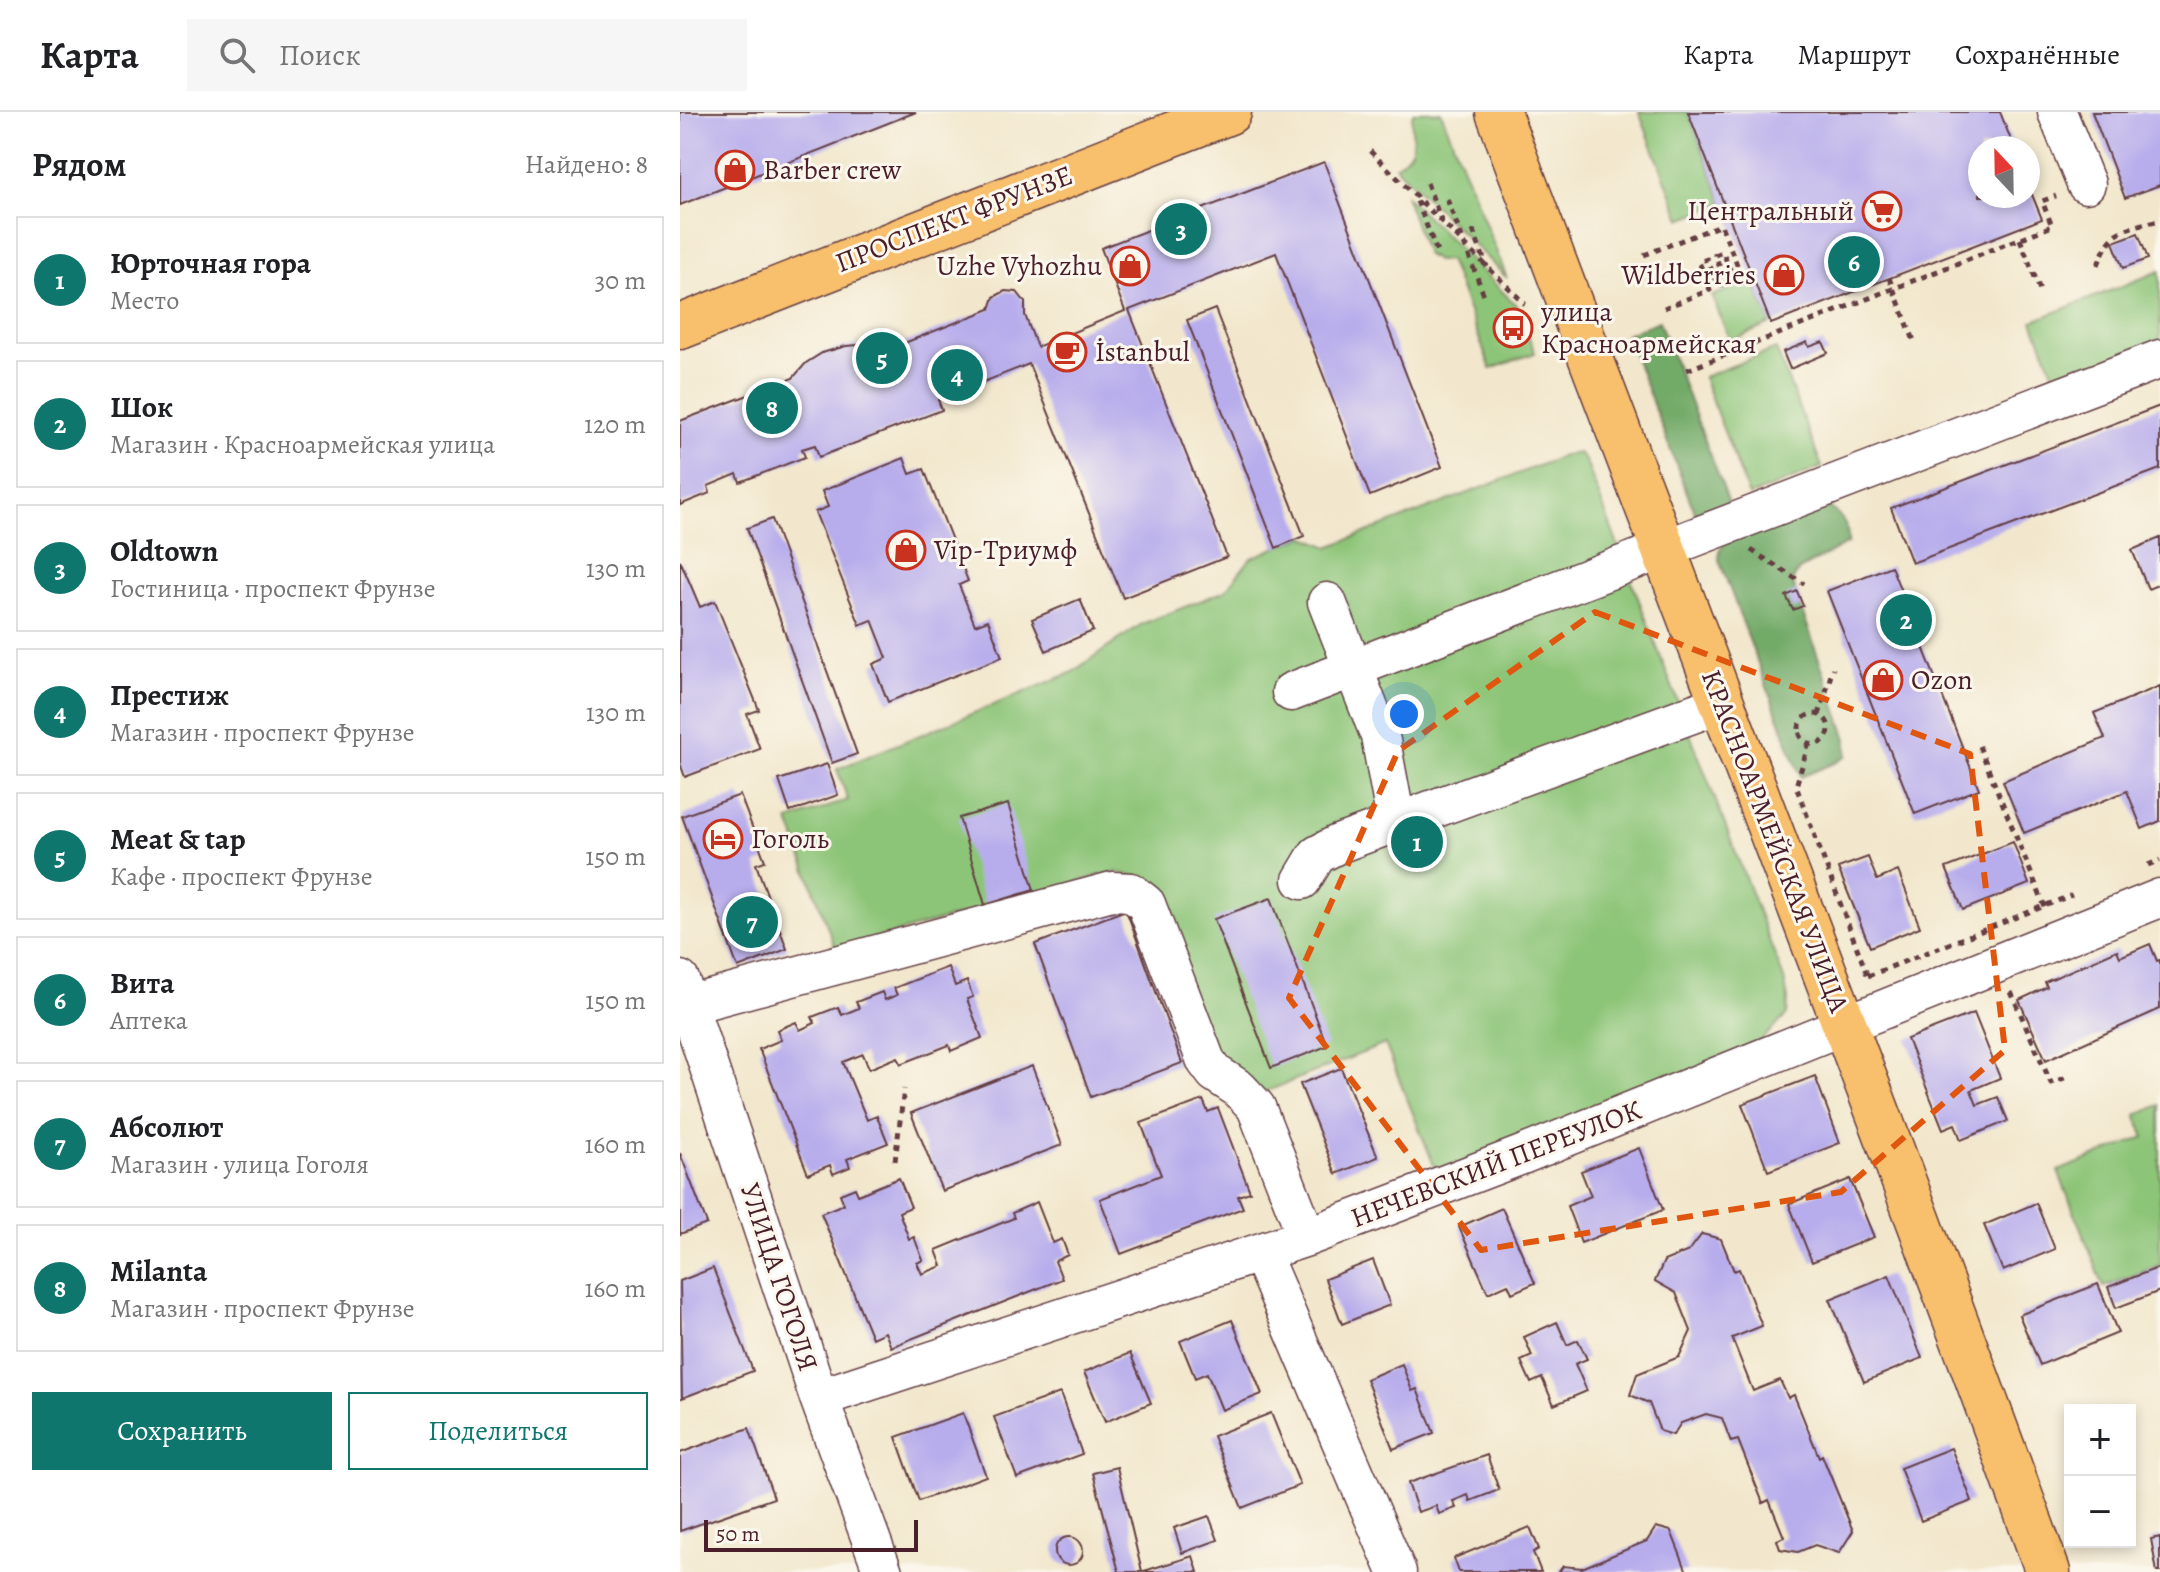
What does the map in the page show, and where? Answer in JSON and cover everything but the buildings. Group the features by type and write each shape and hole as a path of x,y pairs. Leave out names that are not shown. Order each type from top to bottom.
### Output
{"main road":[{"name":"ПРОСПЕКТ ФРУНЗЕ","path":"680,327 1229,112"},
{"name":"КРАСНОАРМЕЙСКАЯ УЛИЦА","path":"1498,112 1845,1025 2048,1572"}],"street":[{"path":"2057,112 2070,190"},
{"path":"1291,692 2160,359"},
{"path":"1327,602 1380,736 1396,821"},
{"path":"1302,880 1317,855 1396,821 1722,703"},
{"name":"НЕЧЕВСКИЙ ПЕРЕУЛОК","path":"819,1398 1261,1254 1522,1155 1845,1025 2051,922 2153,882"},
{"path":"684,993 1112,891 1131,892 1146,904 1206,1061 1215,1073 1239,1089 1256,1107 1307,1237"},
{"name":"УЛИЦА ГОГОЛЯ","path":"684,993 819,1398 883,1572"},
{"path":"1261,1254 1397,1572"}],"path":[{"path":"1370,151 1525,304"},
{"path":"1427,183 1443,224"},
{"path":"1687,370 2052,226 2042,201 2070,190"},
{"path":"1415,197 1437,252"},
{"path":"1447,199 1485,298"},
{"path":"2098,265 2106,242 2140,224 2160,220"},
{"path":"1644,255 1721,225 1742,277 1734,280 1723,252 1715,255 1726,283 1718,286 1707,259 1699,262 1710,290 1664,308"},
{"path":"1473,230 1488,270"},
{"path":"2020,239 2040,290"},
{"path":"1889,278 1915,343"},
{"path":"1716,528 1804,584"},
{"path":"1819,715 1833,668"},
{"path":"1807,715 1819,715 1827,722 1828,732 1823,740 1809,743 1801,737 1800,723 1807,715"},
{"path":"1809,743 1796,786 1872,985"},
{"path":"1979,746 2051,922"},
{"path":"2153,882 2160,860"},
{"path":"1868,976 2051,922 2073,894"},
{"path":"2009,987 2051,1083 2070,1076"},
{"path":"895,1161 904,1089"}],"highlighted area":[{"path":"1595,612 1970,754 2005,1050 1841,1192 1481,1250 1289,998 1398,751"}],"green space":[{"path":"1413,112 1441,112 1507,278 1395,166 1410,153 1412,147"},
{"path":"1639,112 1688,112 1723,203 1681,219"},
{"path":"1405,195 1517,306 1535,353 1491,369 1449,260 1436,261 1426,254"},
{"path":"2160,271 2160,347 2059,387 2033,321"},
{"path":"1753,280 1771,324 1730,341 1712,296"},
{"path":"1659,321 1729,503 1696,516 1626,334"},
{"path":"1776,349 1822,467 1749,496 1703,377"},
{"path":"1579,453 1586,462 1784,979 1787,1015 1755,1046 1437,1173 1385,1044 1257,1095 1214,1057 1139,877 1116,872 1095,877 836,950 789,821 848,800 837,769 1071,673 1142,624 1225,591 1251,558 1304,536 1329,547 1566,455"},
{"path":"1829,507 1844,522 1848,543 1799,570 1792,582 1847,739 1847,756 1801,777 1719,560 1719,550 1725,543 1810,510"},
{"path":"2160,1105 2160,1265 2104,1287 2058,1171 2145,1137 2136,1115"}],"place":[{"name":"Barber crew","path":"735,170"},
{"name":"Центральный","path":"1882,211"},
{"name":"Oldtown","path":"1181,229"},
{"name":"Вита","path":"1854,262"},
{"name":"Uzhe Vyhozhu","path":"1130,266"},
{"name":"Wildberries","path":"1784,275"},
{"name":"улица Красноармейская","path":"1513,328"},
{"name":"İstanbul","path":"1067,352"},
{"name":"Meat & tap","path":"882,358"},
{"name":"Престиж","path":"957,375"},
{"name":"Milanta","path":"772,408"},
{"name":"Vip-Триумф","path":"906,550"},
{"name":"Шок","path":"1906,620"},
{"name":"Ozon","path":"1883,680"},
{"name":"Гоголь","path":"723,839"},
{"name":"Юрточная гора","path":"1417,842"},
{"name":"Абсолют","path":"752,922"}]}
